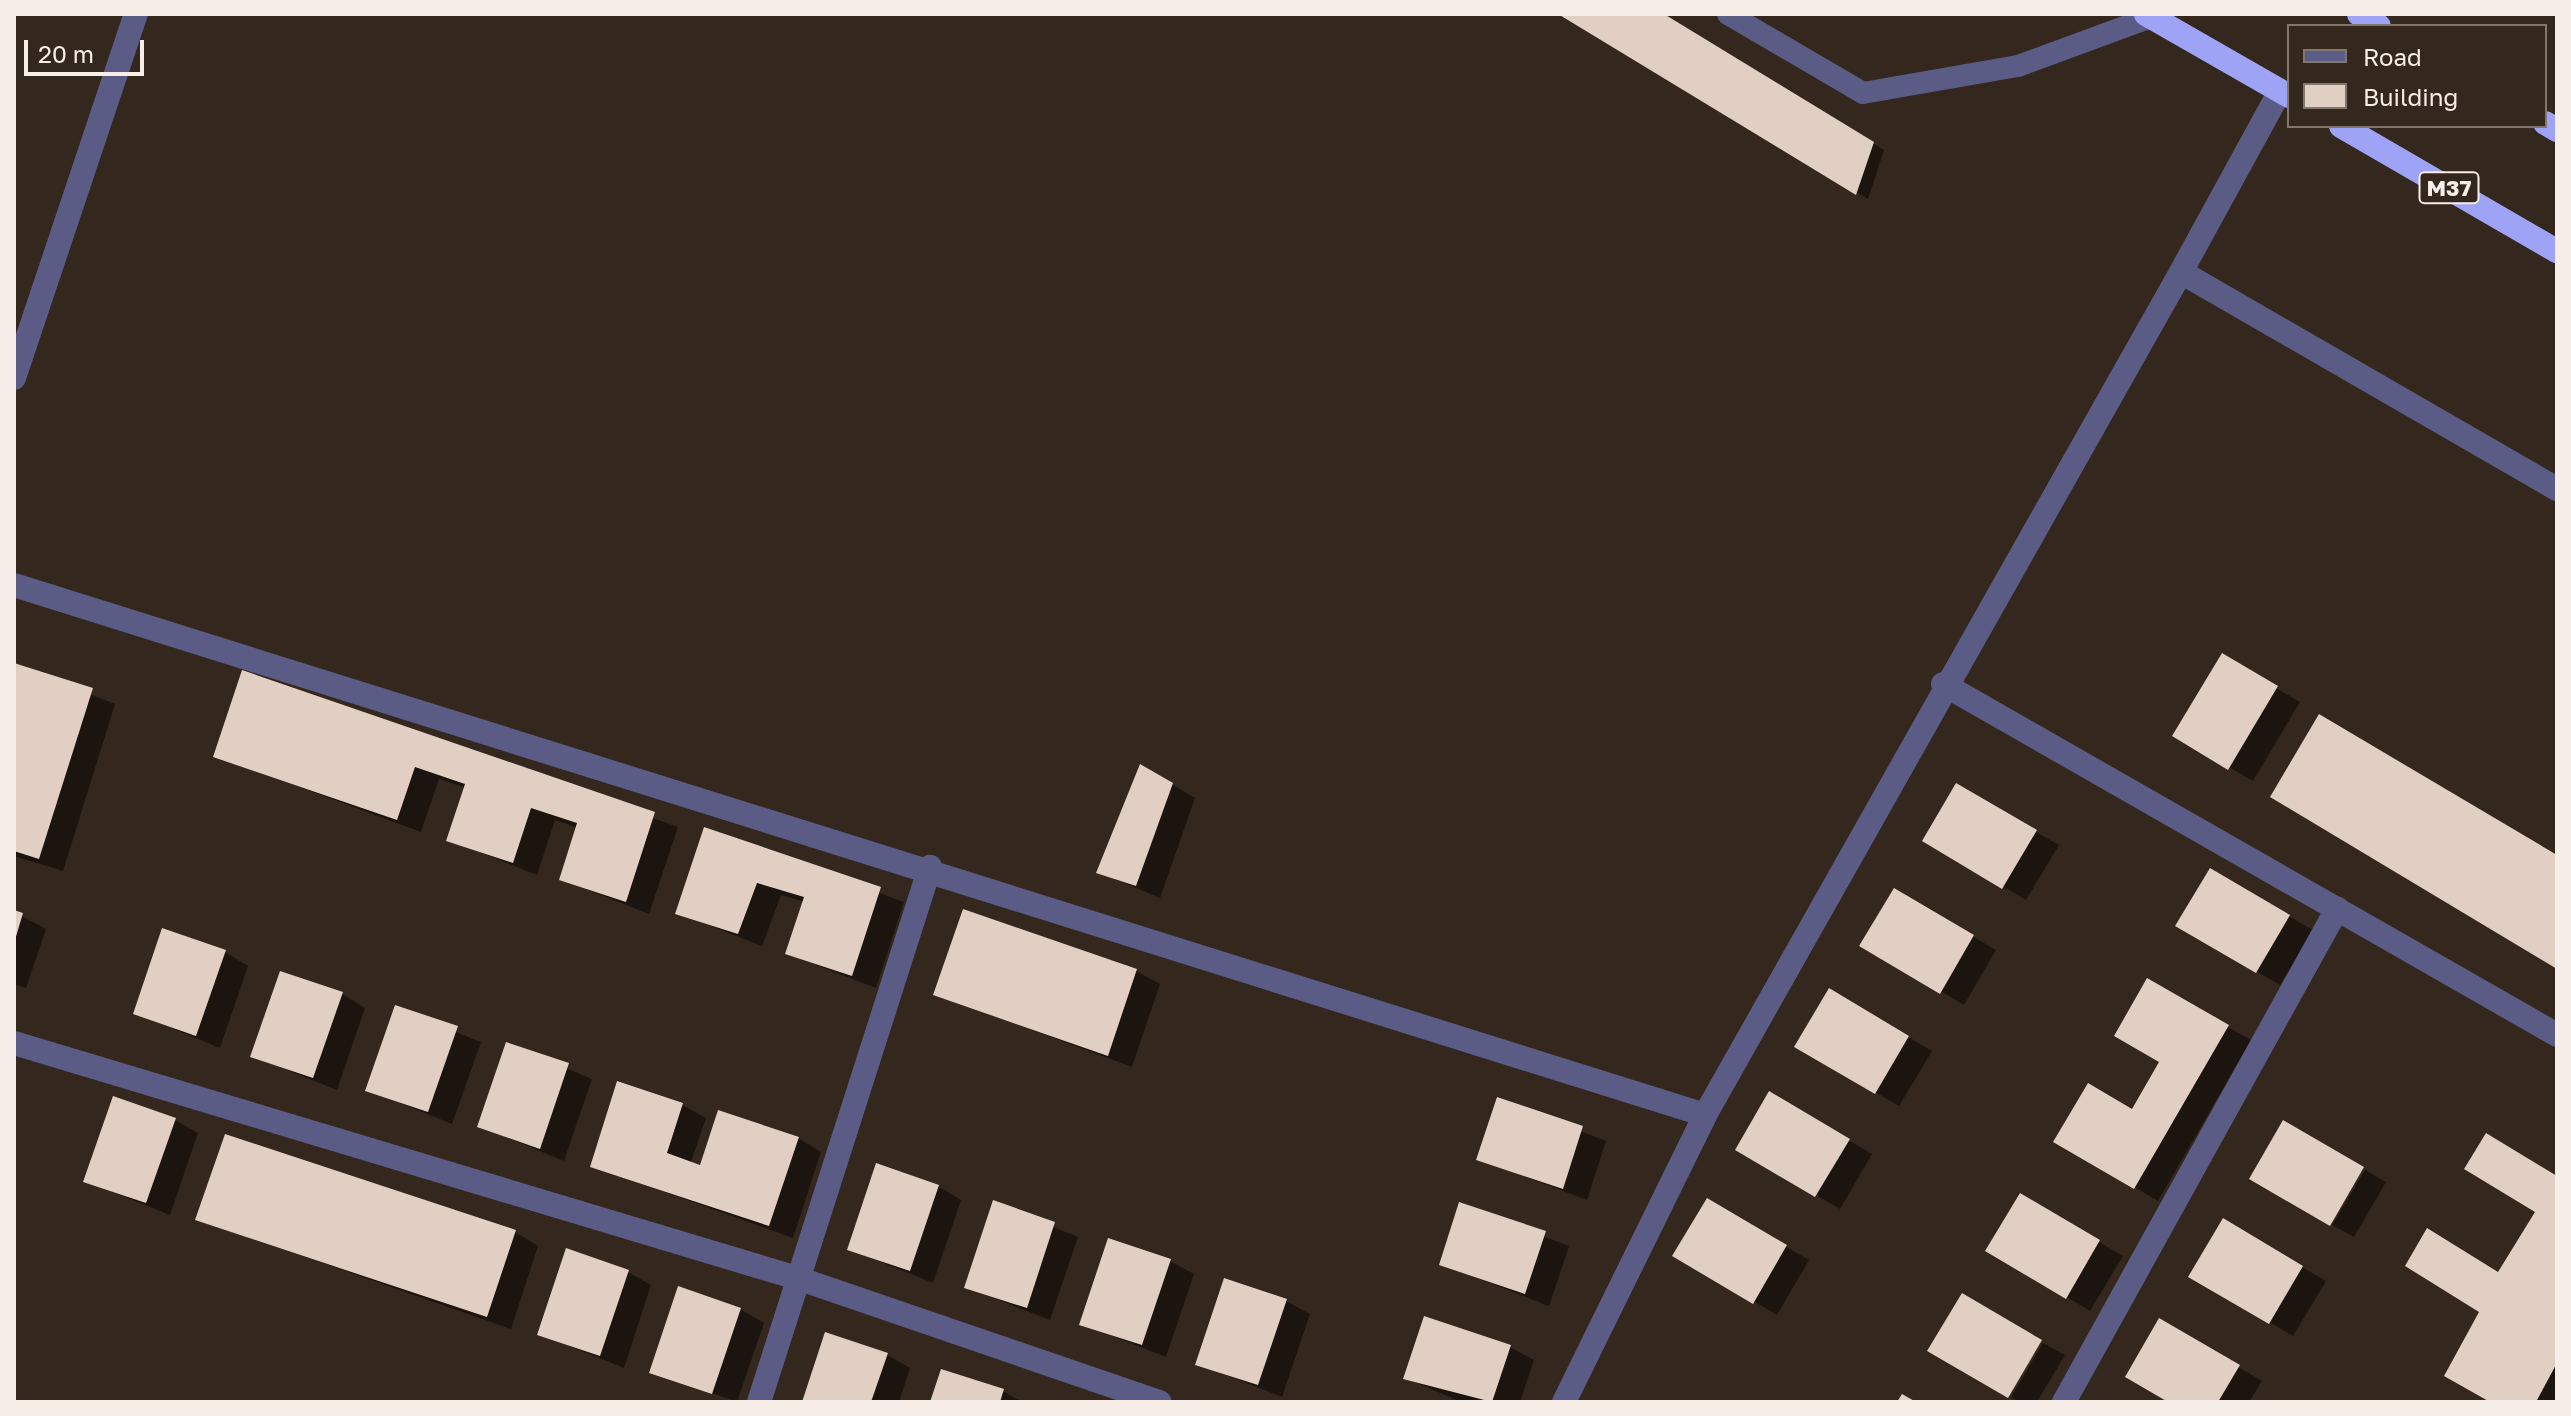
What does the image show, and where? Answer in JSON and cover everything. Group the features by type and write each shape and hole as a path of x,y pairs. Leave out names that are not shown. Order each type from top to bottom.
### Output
{"highway":[{"path":"2150,15 2285,94"},
{"name":"M37","path":"2344,128 2557,251"}],"street":[{"path":"14,378 136,14"},
{"path":"1564,1402 1705,1115 1943,684 2285,94"},
{"path":"2181,272 2557,489"},
{"path":"14,585 930,867 1705,1115"},
{"path":"1943,684 2557,1035"},
{"path":"759,1402 930,867"},
{"path":"2064,1402 2337,909"},
{"path":"14,1043 800,1279 1160,1402"}],"lane":[{"path":"1728,14 1863,93 2018,66 2150,15"}],"building":[{"path":"1558,14 1664,14 1874,142 1856,195"},
{"path":"2222,653 2278,686 2228,770 2172,736"},
{"path":"14,663 93,688 39,859 14,851"},
{"path":"242,670 655,812 626,902 559,880 577,823 531,808 513,863 446,841 465,784 415,767 397,820 213,757"},
{"path":"2319,714 2557,855 2557,969 2270,797"},
{"path":"1140,764 1173,783 1136,886 1096,873"},
{"path":"1956,783 2037,830 2002,889 1922,841"},
{"path":"704,827 881,887 852,976 785,954 804,897 757,883 738,934 675,914"},
{"path":"2210,868 2290,915 2256,973 2175,926"},
{"path":"1894,888 1974,935 1940,994 1859,946"},
{"path":"963,909 1137,969 1108,1056 933,995"},
{"path":"14,910 23,913 15,940 14,939"},
{"path":"162,928 226,950 196,1036 133,1014"},
{"path":"280,971 343,992 313,1078 250,1057"},
{"path":"2147,978 2229,1025 2134,1189 2053,1142 2088,1083 2132,1109 2159,1062 2114,1036"},
{"path":"1829,988 1909,1036 1875,1094 1794,1047"},
{"path":"395,1005 458,1026 428,1112 365,1091"},
{"path":"506,1042 569,1063 540,1149 477,1127"},
{"path":"617,1081 683,1103 667,1153 700,1165 718,1110 799,1137 769,1226 590,1167"},
{"path":"1769,1091 1850,1139 1815,1197 1735,1150"},
{"path":"113,1096 176,1118 146,1203 83,1182"},
{"path":"1497,1097 1583,1126 1563,1189 1476,1160"},
{"path":"2283,1120 2364,1167 2330,1226 2249,1179"},
{"path":"2486,1133 2557,1176 2557,1363 2536,1402 2490,1402 2444,1376 2479,1312 2405,1266 2427,1228 2498,1272 2535,1212 2464,1169"},
{"path":"225,1134 516,1230 487,1317 195,1220"},
{"path":"876,1163 939,1185 910,1271 847,1250"},
{"path":"2020,1193 2100,1240 2066,1299 1985,1251"},
{"path":"1707,1198 1787,1245 1753,1304 1672,1256"},
{"path":"993,1200 1055,1222 1027,1308 964,1288"},
{"path":"1459,1202 1546,1231 1525,1294 1439,1265"},
{"path":"2223,1218 2303,1266 2269,1324 2188,1277"},
{"path":"1108,1238 1171,1259 1142,1345 1079,1325"},
{"path":"566,1248 629,1270 600,1356 537,1335"},
{"path":"1224,1278 1287,1299 1258,1385 1195,1365"},
{"path":"678,1286 741,1308 712,1394 649,1373"},
{"path":"1962,1293 2042,1340 2008,1398 1927,1351"},
{"path":"1424,1316 1511,1345 1492,1402 1403,1379"},
{"path":"2159,1318 2240,1365 2218,1402 2168,1402 2125,1377"},
{"path":"825,1332 888,1353 871,1402 802,1402"},
{"path":"941,1369 1004,1389 1000,1402 930,1402"},
{"path":"1902,1394 1916,1402 1897,1402"}]}
